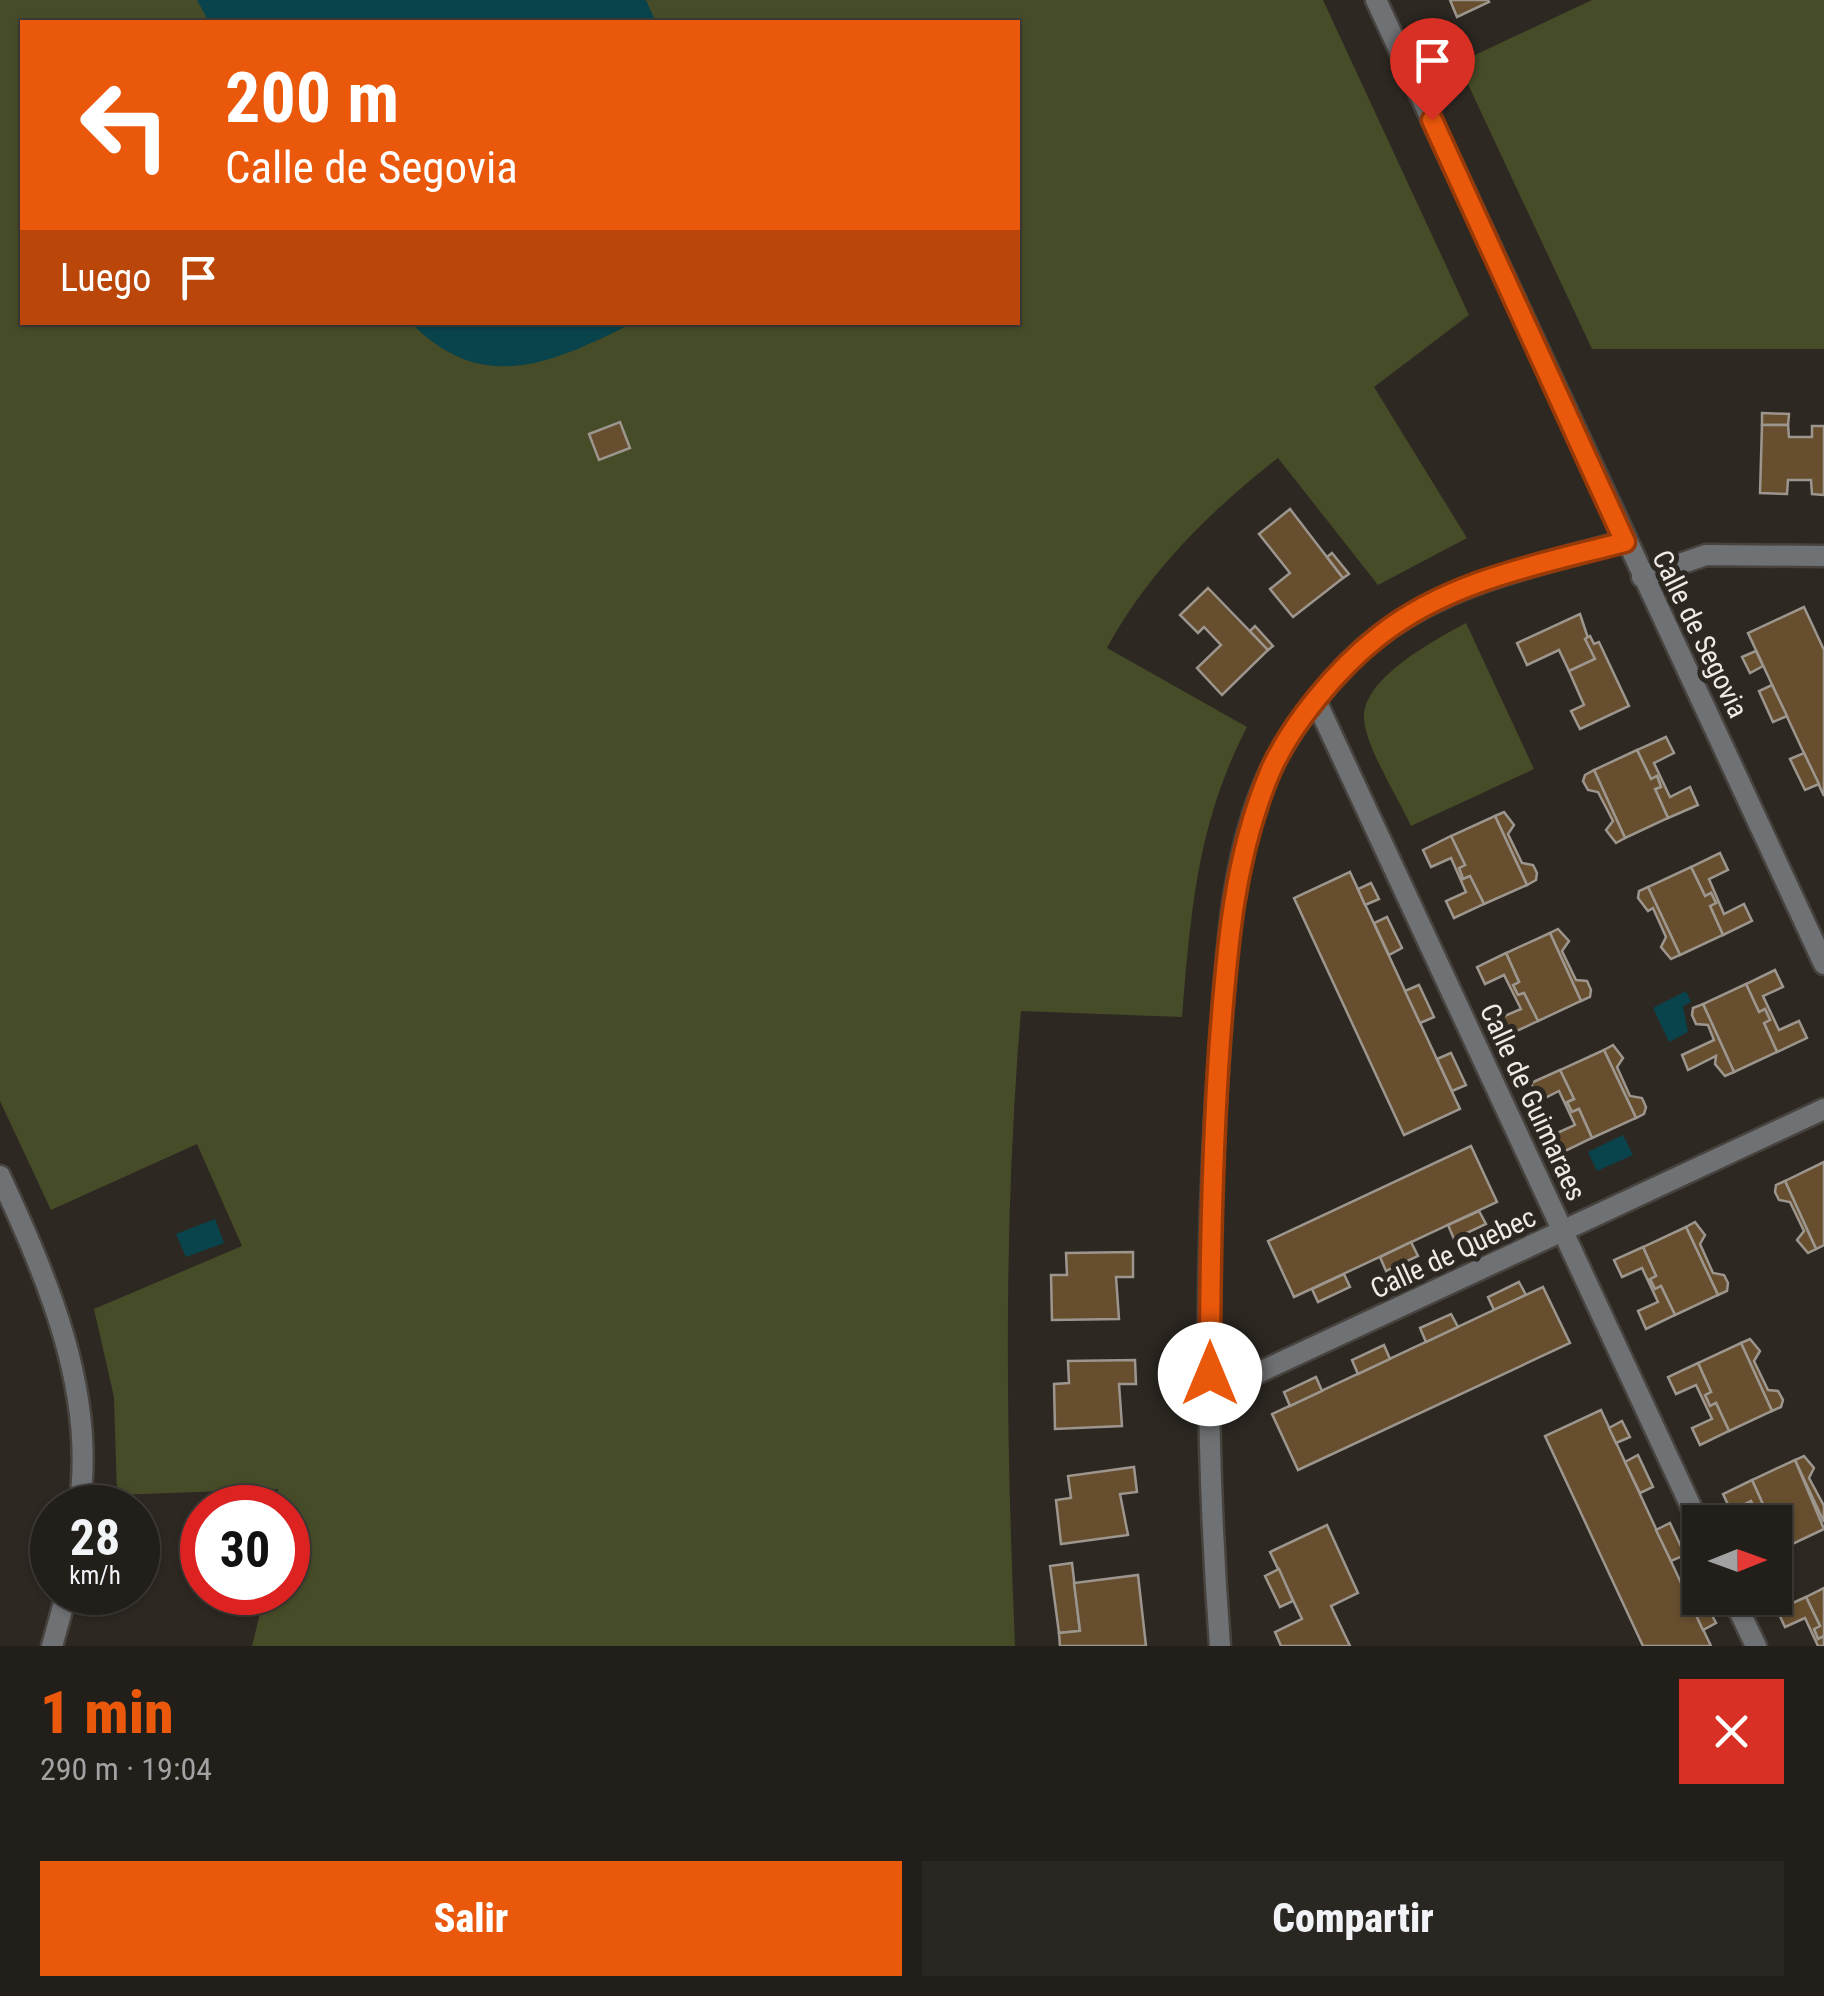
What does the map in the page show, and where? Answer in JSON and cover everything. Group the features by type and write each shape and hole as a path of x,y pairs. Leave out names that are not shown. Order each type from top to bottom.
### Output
{"street":[{"name":"Calle de Segovia","path":"1376,0 1824,964"},
{"path":"1220,1646 1210,1374 1214,1117 1226,962 1241,860 1271,770 1316,701 1379,636 1462,586 1625,542"},
{"path":"1642,577 1706,555 1824,556"},
{"name":"Calle de Guimaraes","path":"1316,701 1690,1505"},
{"name":"Calle de Quebec","path":"1210,1374 1247,1378 1824,1109"},
{"path":"0,1176 44,1271 77,1386 79,1485"},
{"path":"52,1646 61,1615"},
{"path":"1741,1615 1756,1646"}],"green space":[{"path":"0,0 1323,0 1469,315 1374,387 1467,538 1378,585 1278,458 1229,499 1161,568 1107,648 1247,727 1217,798 1199,868 1182,1017 1021,1011 1011,1169 1008,1328 1015,1646 252,1646 260,1615 310,1615 310,1485 180,1485 180,1493 160,1493 160,1485 117,1485 114,1397 94,1309 242,1246 197,1144 51,1210 0,1101"},
{"path":"1592,0 1824,0 1824,349 1592,349 1458,63"},
{"path":"1466,623 1534,769 1411,826 1370,742 1364,717 1367,702 1403,661"}],"water":[{"path":"197,0 646,0 655,20 208,20"},
{"path":"413,325 629,325 575,350 520,365 492,366 465,360 438,346"},
{"path":"1686,991 1691,1002 1683,1006 1688,1032 1669,1042 1653,1008"},
{"path":"1623,1135 1633,1155 1597,1171 1588,1152"},
{"path":"215,1219 224,1243 186,1257 176,1234"}],"building":[{"path":"1450,0 1488,0 1489,2 1457,17"},
{"path":"1762,413 1789,414 1788,425 1762,425"},
{"path":"620,422 630,448 599,460 589,434"},
{"path":"1762,425 1788,425 1789,437 1812,437 1812,426 1824,426 1824,495 1812,494 1811,480 1788,480 1787,494 1760,493"},
{"path":"1290,509 1343,578 1293,617 1270,589 1290,573 1259,534"},
{"path":"1332,553 1349,574 1343,578 1327,557"},
{"path":"1208,588 1268,650 1222,695 1197,668 1221,645 1204,627 1198,633 1180,615"},
{"path":"1804,607 1824,650 1824,796 1748,633"},
{"path":"1580,614 1595,659 1569,671 1559,650 1527,665 1517,643"},
{"path":"1255,626 1273,646 1268,650 1250,631"},
{"path":"1590,636 1594,644 1599,642 1629,706 1580,729 1571,711 1584,705 1569,671 1595,659 1585,639"},
{"path":"1756,651 1763,666 1750,673 1742,657"},
{"path":"1772,685 1787,716 1773,722 1759,691"},
{"path":"1666,737 1674,753 1654,763 1670,797 1690,787 1698,805 1668,818 1655,789 1661,787 1657,776 1651,779 1637,750"},
{"path":"1637,750 1651,779 1657,776 1661,787 1655,789 1668,818 1625,838 1594,770"},
{"path":"1804,753 1819,784 1805,790 1790,759"},
{"path":"1594,770 1625,838 1616,843 1606,830 1613,821 1598,792 1588,790 1583,781"},
{"path":"1504,812 1514,825 1508,834 1522,863 1533,865 1537,873 1536,880 1527,885 1495,816"},
{"path":"1495,816 1527,885 1484,904 1470,876 1463,879 1459,868 1465,865 1451,836"},
{"path":"1451,836 1465,865 1459,868 1463,879 1470,876 1484,904 1454,918 1446,901 1466,892 1451,858 1431,867 1423,850"},
{"path":"1720,853 1728,870 1709,879 1724,914 1744,904 1752,921 1723,935 1710,906 1716,903 1711,893 1705,896 1691,867"},
{"path":"1691,867 1705,896 1711,893 1716,903 1710,906 1723,935 1680,955 1648,887"},
{"path":"1350,872 1460,1109 1404,1135 1294,898"},
{"path":"1371,883 1379,899 1365,905 1358,889"},
{"path":"1648,887 1680,955 1671,959 1661,947 1666,937 1653,908 1648,911 1638,898 1639,891"},
{"path":"1387,917 1402,948 1389,955 1374,923"},
{"path":"1558,929 1569,941 1562,951 1576,980 1587,981 1591,990 1590,997 1581,1001 1550,933"},
{"path":"1550,933 1581,1001 1538,1021 1524,993 1518,995 1513,985 1519,982 1506,953"},
{"path":"1506,953 1519,982 1513,985 1518,995 1524,993 1538,1021 1508,1035 1500,1018 1521,1009 1504,975 1485,984 1477,967"},
{"path":"1775,970 1783,987 1763,996 1779,1030 1799,1021 1807,1038 1777,1052 1764,1023 1770,1020 1765,1009 1759,1012 1746,984"},
{"path":"1746,984 1759,1012 1765,1009 1770,1020 1764,1023 1777,1052 1734,1072 1703,1004"},
{"path":"1419,985 1434,1017 1420,1023 1405,991"},
{"path":"1703,1004 1734,1072 1725,1076 1715,1064 1716,1056 1688,1070 1682,1055 1714,1040 1708,1025 1696,1024 1692,1015 1693,1008"},
{"path":"1613,1045 1623,1058 1617,1067 1630,1096 1642,1098 1646,1107 1644,1114 1636,1118 1604,1050"},
{"path":"1604,1050 1636,1118 1592,1138 1579,1109 1572,1112 1567,1102 1574,1099 1560,1070"},
{"path":"1451,1053 1466,1085 1452,1091 1437,1059"},
{"path":"1560,1070 1574,1099 1567,1102 1572,1112 1579,1109 1592,1138 1563,1152 1555,1134 1575,1125 1559,1091 1539,1101 1531,1083"},
{"path":"1471,1146 1497,1202 1294,1297 1268,1241"},
{"path":"1824,1162 1824,1245 1816,1249 1785,1181"},
{"path":"1785,1181 1816,1249 1808,1253 1797,1240 1804,1231 1790,1202 1779,1200 1775,1192 1776,1185"},
{"path":"1479,1211 1486,1224 1454,1239 1448,1225"},
{"path":"1695,1222 1705,1235 1700,1244 1713,1273 1724,1275 1728,1283 1727,1291 1718,1295 1686,1227"},
{"path":"1686,1227 1718,1295 1675,1315 1661,1286 1655,1289 1650,1279 1656,1276 1643,1247"},
{"path":"1411,1242 1418,1256 1386,1271 1380,1257"},
{"path":"1643,1247 1656,1276 1650,1279 1655,1289 1661,1286 1675,1315 1646,1329 1638,1311 1658,1302 1642,1268 1622,1277 1614,1260"},
{"path":"1133,1252 1133,1277 1116,1277 1119,1319 1052,1320 1051,1275 1067,1275 1066,1253"},
{"path":"1344,1274 1350,1287 1318,1302 1312,1289"},
{"path":"1519,1282 1526,1295 1494,1310 1488,1297"},
{"path":"1543,1287 1570,1343 1298,1470 1272,1414"},
{"path":"1451,1314 1458,1327 1426,1342 1420,1328"},
{"path":"1750,1339 1760,1351 1754,1361 1768,1390 1778,1391 1783,1400 1781,1407 1772,1411 1741,1343"},
{"path":"1741,1343 1772,1411 1729,1431 1716,1403 1710,1406 1705,1395 1711,1392 1698,1363"},
{"path":"1384,1345 1390,1359 1358,1374 1352,1360"},
{"path":"1135,1360 1136,1384 1119,1384 1122,1426 1055,1429 1054,1384 1069,1383 1068,1361"},
{"path":"1698,1363 1711,1392 1705,1395 1710,1406 1716,1403 1729,1431 1700,1445 1692,1428 1712,1419 1696,1385 1676,1394 1668,1377"},
{"path":"1316,1377 1322,1391 1290,1406 1284,1392"},
{"path":"1601,1410 1682,1584 1682,1615 1697,1615 1711,1646 1643,1646 1545,1436"},
{"path":"1622,1421 1630,1437 1616,1443 1609,1428"},
{"path":"1638,1455 1653,1487 1640,1493 1625,1462"},
{"path":"1804,1456 1814,1468 1809,1478 1824,1506 1824,1522 1795,1460"},
{"path":"1795,1460 1824,1529 1792,1544 1792,1505 1763,1505 1752,1480"},
{"path":"1134,1467 1137,1492 1120,1494 1128,1535 1061,1544 1056,1500 1071,1498 1068,1476"},
{"path":"1752,1480 1763,1505 1753,1505 1751,1501 1728,1505 1723,1494"},
{"path":"1670,1523 1682,1556 1671,1561 1656,1530"},
{"path":"1327,1525 1358,1593 1331,1606 1350,1646 1281,1646 1275,1632 1302,1619 1270,1552"},
{"path":"1072,1563 1080,1631 1059,1633 1050,1566"},
{"path":"1279,1569 1293,1601 1280,1607 1265,1576"},
{"path":"1138,1575 1146,1646 1060,1646 1059,1633 1080,1631 1074,1583"},
{"path":"1824,1588 1824,1636 1818,1639 1814,1629 1820,1626 1806,1597"},
{"path":"1806,1597 1820,1626 1814,1629 1818,1639 1824,1636 1824,1646 1818,1646 1805,1618 1785,1627 1779,1615 1792,1615 1792,1603"},
{"path":"1696,1615 1712,1615 1716,1623 1703,1630"}],"route":[{"path":"1210,1374 1214,1117 1226,962 1241,860 1271,770 1316,701 1379,636 1462,586 1625,542 1432,120"}]}
